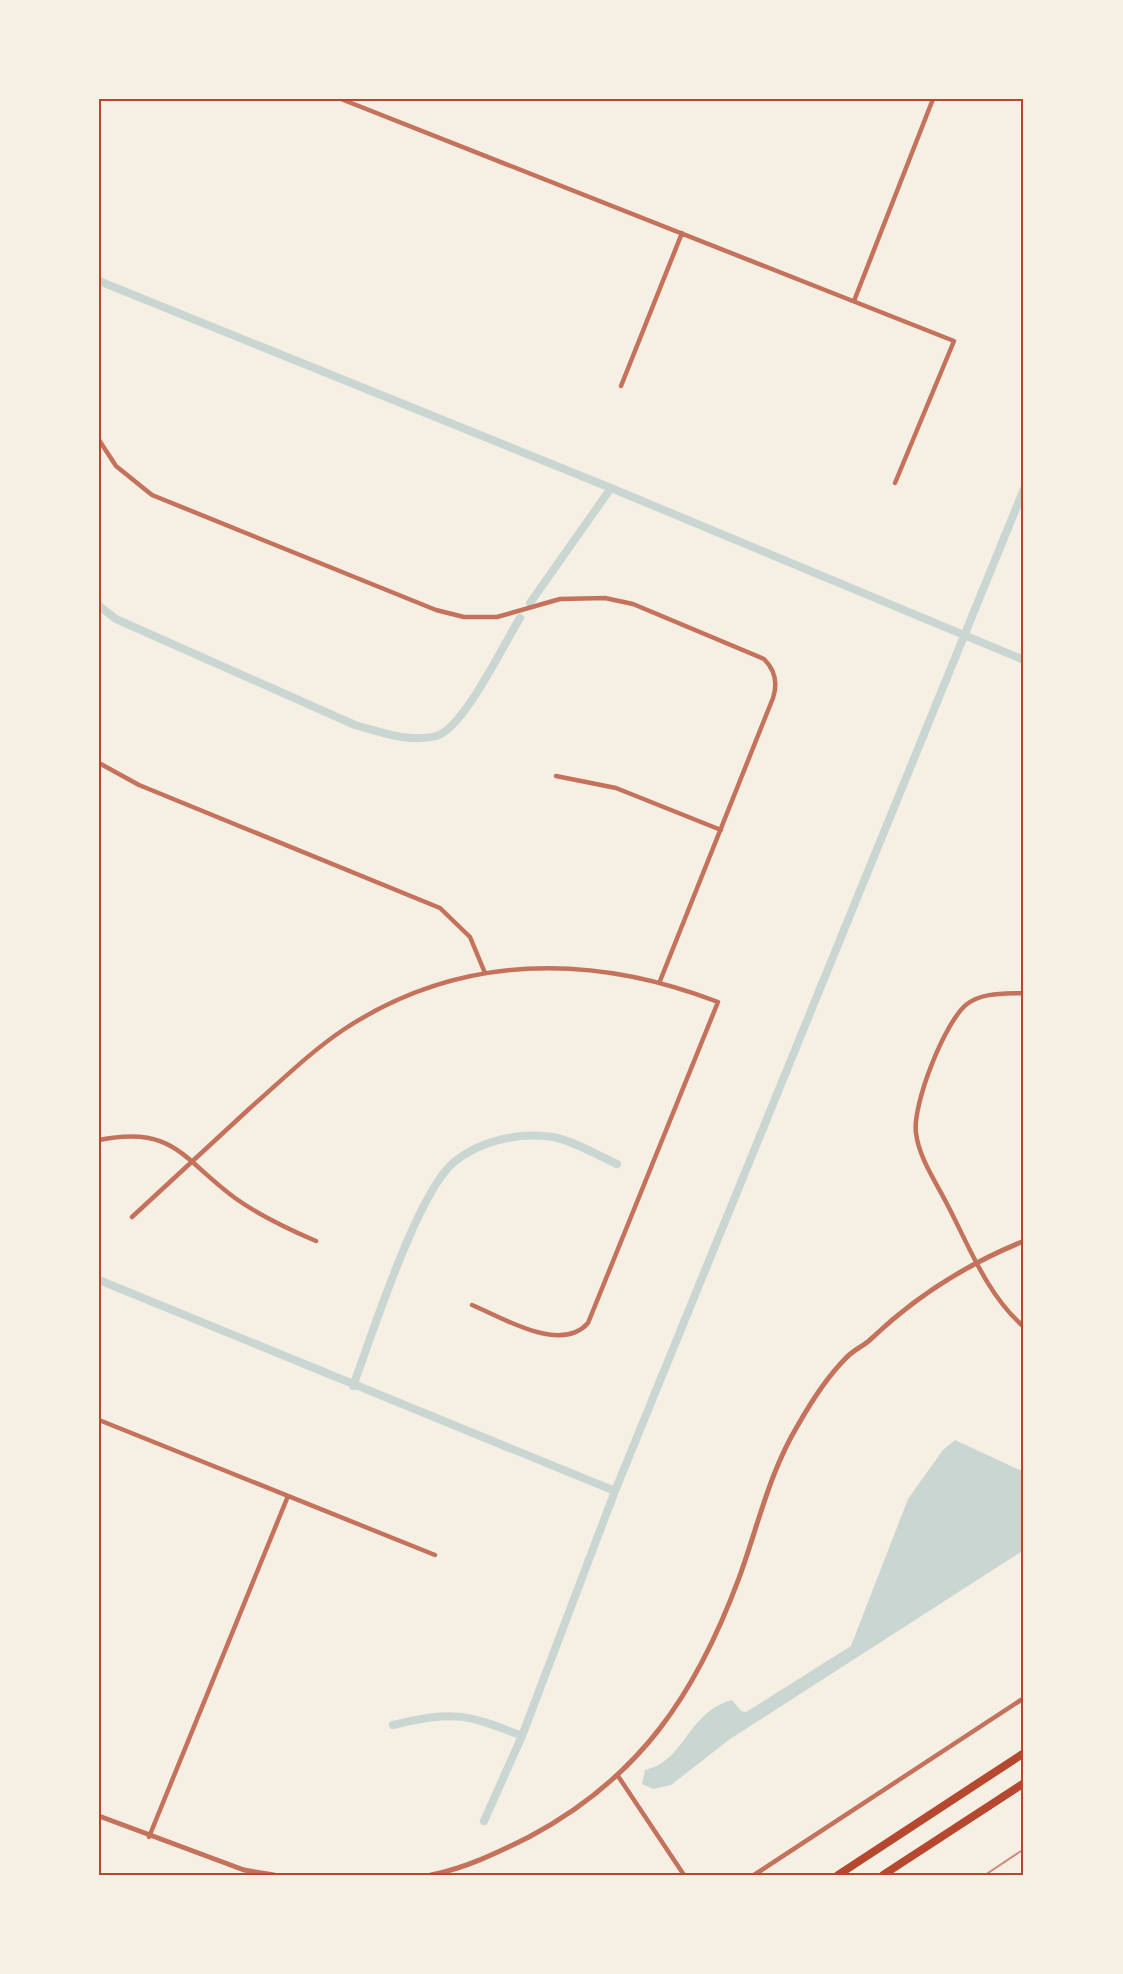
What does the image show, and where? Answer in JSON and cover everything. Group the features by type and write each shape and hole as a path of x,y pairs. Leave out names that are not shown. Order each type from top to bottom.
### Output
{"highway":[{"path":"838,1875 1024,1753"},
{"path":"883,1875 1024,1783"}],"street":[{"path":"341,99 954,341 895,483"},
{"path":"854,301 933,99"},
{"path":"621,386 682,233"},
{"path":"99,440 116,466 152,495 436,610 464,617 490,618 515,614 560,599 605,598 633,604 759,656 774,674 775,692 660,981"},
{"path":"99,764 139,785 440,908 453,916 470,937 485,974"},
{"path":"556,776 616,788 721,830"},
{"path":"132,1217 302,1061 345,1029 415,993 485,974 561,967 607,971 660,981 718,1002 588,1323 570,1336 552,1336 472,1305"},
{"path":"1024,993 984,996 958,1012 948,1028 916,1112 916,1134 923,1156 977,1263 1000,1302 1024,1327"},
{"path":"99,1140 132,1135 156,1139 178,1149 247,1207 316,1241"},
{"path":"431,1875 493,1856 565,1818 618,1776 658,1733 707,1653 739,1578 771,1477 812,1402 847,1356 869,1341 890,1320 953,1274 1024,1241"},
{"path":"99,1420 435,1555"},
{"path":"149,1837 288,1496"},
{"path":"754,1875 1024,1698"},
{"path":"618,1776 684,1875"},
{"path":"99,1816 149,1837 244,1870 274,1875"}],"shaded area":[{"path":"955,1440 1024,1472 1024,1550 730,1739 671,1785 653,1789 642,1784 645,1770 659,1765 669,1757 695,1725 717,1706 732,1700 741,1711 746,1712 851,1646 908,1499 943,1450"}],"waterway":[{"path":"99,281 611,488 1024,660"},
{"path":"530,603 611,488"},
{"path":"484,1821 522,1736 615,1491 1024,489"},
{"path":"99,606 116,619 355,725 395,736 416,738 436,736 447,730 458,719 482,684 520,618"},
{"path":"353,1386 411,1233 440,1178 454,1162 476,1148 501,1139 540,1136 569,1142 617,1164"},
{"path":"99,1280 615,1491"},
{"path":"393,1725 445,1716 459,1717 486,1723 522,1736"}],"railway":[{"path":"985,1875 1024,1849"}]}
